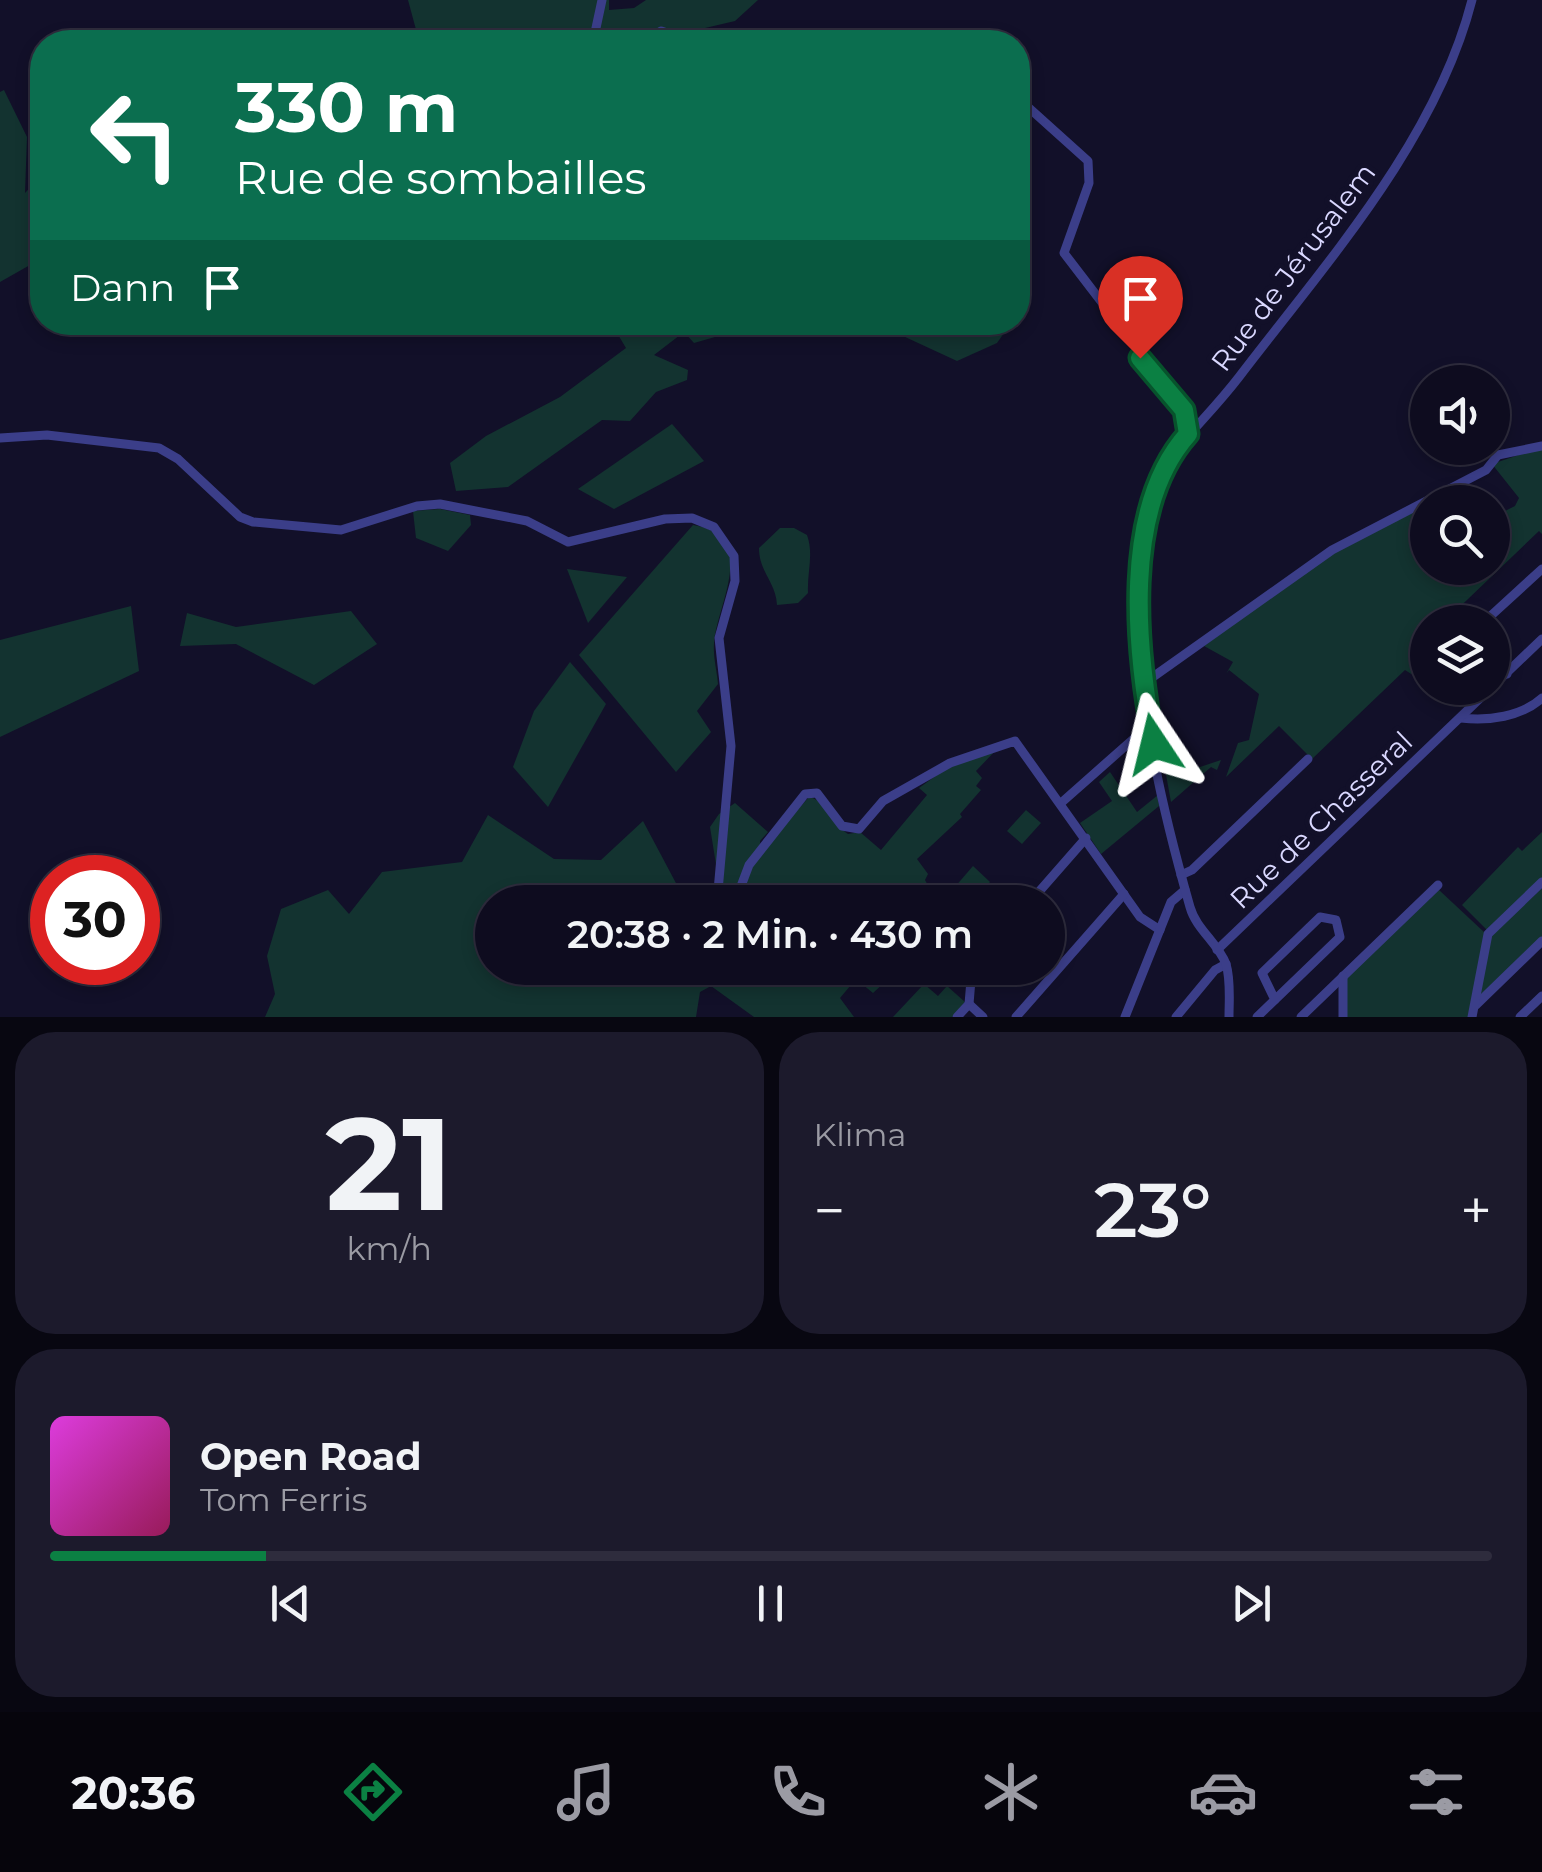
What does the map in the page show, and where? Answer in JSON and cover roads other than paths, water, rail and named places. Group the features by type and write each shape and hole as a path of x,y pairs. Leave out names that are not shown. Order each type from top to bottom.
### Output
{"street":[{"path":"596,30 602,0"},
{"name":"Rue de Jérusalem","path":"1226,964 1194,918 1181,875 1142,684 1139,636 1147,522 1162,466 1231,387 1390,179 1454,51 1472,0"},
{"path":"1030,109 1088,161 1089,183 1064,253 1180,403 1188,434"},
{"path":"0,438 47,435 148,444 178,459 240,516 266,524 341,530 432,504 528,521 568,542 673,518 692,518 714,528 730,548 736,573 719,638 731,746 719,885"},
{"path":"1142,684 1358,534 1486,470 1498,455 1542,446"},
{"path":"1502,605 1542,568"},
{"name":"Rue de Chasseral","path":"1510,671 1542,639"},
{"path":"1461,718 1479,720 1524,712 1542,698"},
{"name":"Rue de Chasseral","path":"1217,950 1475,705"},
{"path":"1061,804 1139,734 1151,731"},
{"path":"741,885 748,866 797,801 809,792 821,796 842,826 857,829 883,802 950,763 1015,741 1144,922 1160,930"},
{"path":"1181,875 1192,870 1308,758"},
{"path":"1045,885 1086,838"},
{"path":"1473,1012 1488,934 1542,882"},
{"path":"1301,1017 1438,885"},
{"path":"1125,1017 1173,898 1186,890"},
{"path":"1016,1017 1124,894"},
{"path":"1257,1017 1275,1000 1340,936 1336,920 1320,917 1262,973 1275,1000"},
{"path":"1473,1012 1542,942"},
{"path":"1176,1017 1215,970 1226,964 1229,1017"},
{"path":"1343,976 1343,1017"},
{"path":"958,1017 969,1004 970,985"},
{"path":"1520,1017 1542,996"},
{"path":"969,1004 983,1017"}]}
